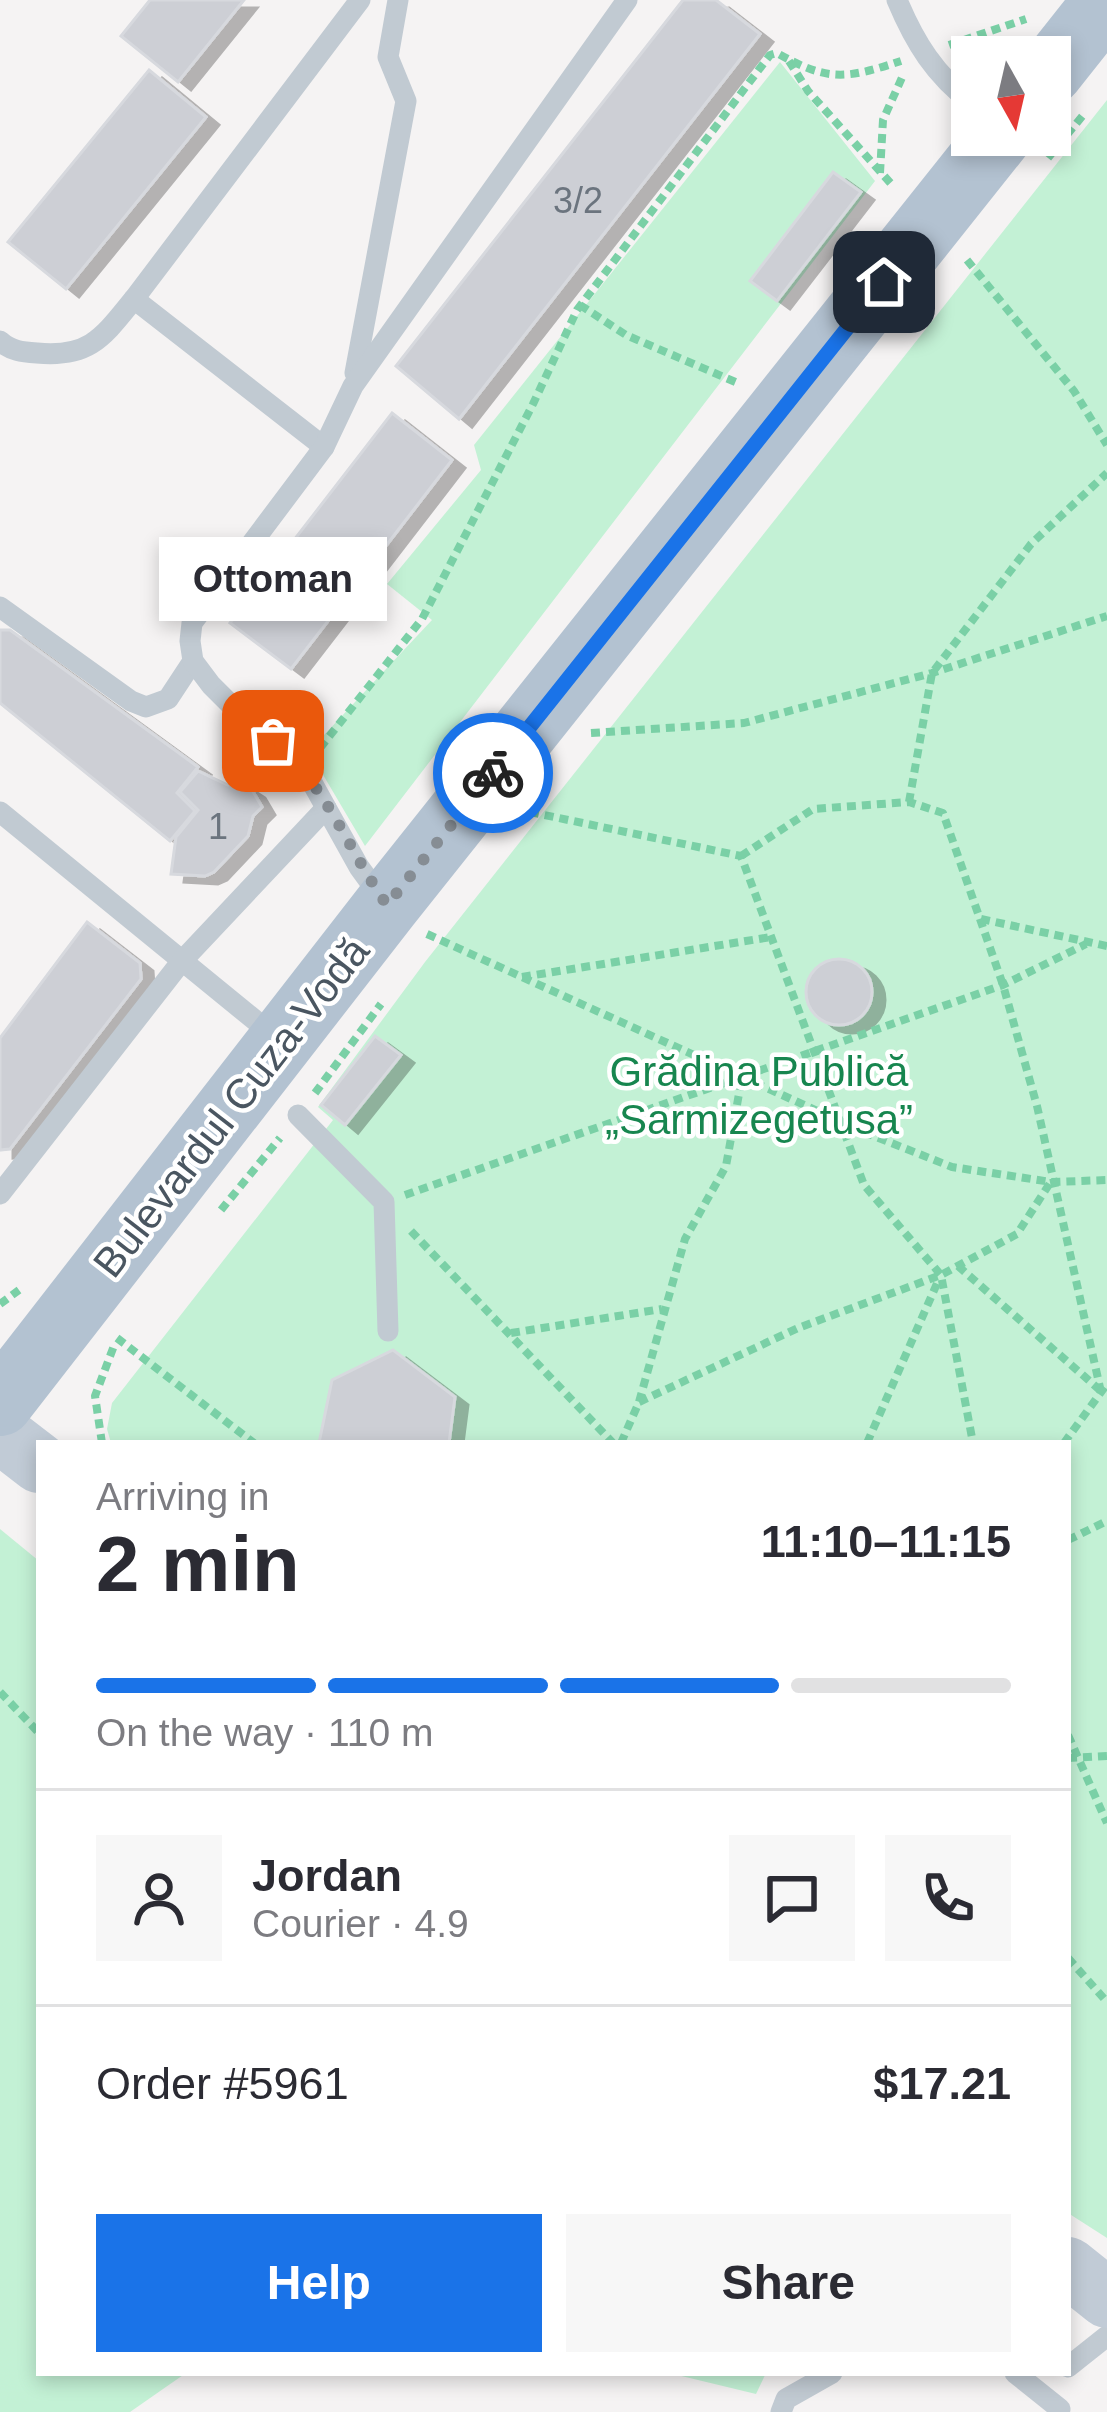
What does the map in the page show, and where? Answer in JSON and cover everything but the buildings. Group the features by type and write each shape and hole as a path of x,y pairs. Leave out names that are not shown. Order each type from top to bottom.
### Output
{"main road":[{"path":"1053,36 1107,0"},
{"name":"Bulevardul Cuza-Vodă","path":"0,1402 387,905 983,156"},
{"path":"0,1433 36,1461"},
{"path":"1071,2269 1107,2298"}],"lane":[{"path":"3,352 74,354 101,339 360,0"},
{"path":"353,386 406,101 388,57 398,0"},
{"path":"387,905 304,768 246,720 194,661 192,623 323,448 353,386 627,0"},
{"path":"897,0 923,52 951,88"},
{"path":"134,299 323,448"},
{"path":"0,608 146,707 168,699 194,661"},
{"path":"0,1194 181,962 326,808"},
{"path":"0,812 283,1043"},
{"path":"298,1115 384,1202 388,1331"},
{"path":"1071,2365 1107,2336"},
{"path":"781,2412 786,2399 827,2376"},
{"path":"1019,2376 1060,2409"},
{"path":"1038,2389 1056,2376"}],"path":[{"path":"923,52 951,50"},
{"path":"304,768 422,619 580,305 770,55 777,53 819,74 848,78 914,56 884,120 880,173"},
{"path":"788,59 794,74 896,189"},
{"path":"967,260 1074,391 1107,445"},
{"path":"580,305 626,335 741,385"},
{"path":"909,802 932,673 1031,544 1107,473"},
{"path":"591,733 744,723 932,673 1107,616"},
{"path":"530,812 741,856 813,809 909,802 943,813 1003,985 1037,1106 1051,1182 1104,1388"},
{"path":"741,856 864,1185 940,1275 972,1440"},
{"path":"387,905 431,937 952,1167 1051,1182 1107,1180"},
{"path":"980,918 1107,946"},
{"path":"521,977 771,937"},
{"path":"614,1440 384,1202 1003,985 1086,944"},
{"path":"619,1440 639,1402 685,1239 726,1166 742,1076"},
{"path":"639,1402 798,1328 958,1266 1017,1234 1051,1182"},
{"path":"958,1266 1104,1388"},
{"path":"868,1440 940,1275"},
{"path":"510,1333 663,1309"},
{"path":"102,1440 95,1396 117,1338 250,1440"},
{"path":"1066,1440 1104,1388"},
{"path":"1071,1539 1107,1521"},
{"path":"0,1692 36,1730"},
{"path":"1107,1756 1073,1757 1107,1823"},
{"path":"1071,1961 1107,2002"}],"green space":[{"path":"780,62 875,181 365,846 309,751 432,620 387,584 481,470 474,445"},
{"name":"Grădina Publică „Sarmizegetusa”","path":"1107,100 1107,2238 1071,2215 1071,1440 110,1440 107,1429 112,1403 333,1120 318,1107 425,962 1063,156 1071,156 1071,146"},
{"path":"0,1529 36,1559 36,2376 182,2376 130,2412 0,2412"},
{"path":"681,2376 765,2376 756,2394"}],"way so far":[{"path":"273,741 300,761 359,867 387,905 493,773"}],"place":[{"name":"Ottoman","path":"273,741"}],"route":[{"path":"493,773 884,282"}]}
